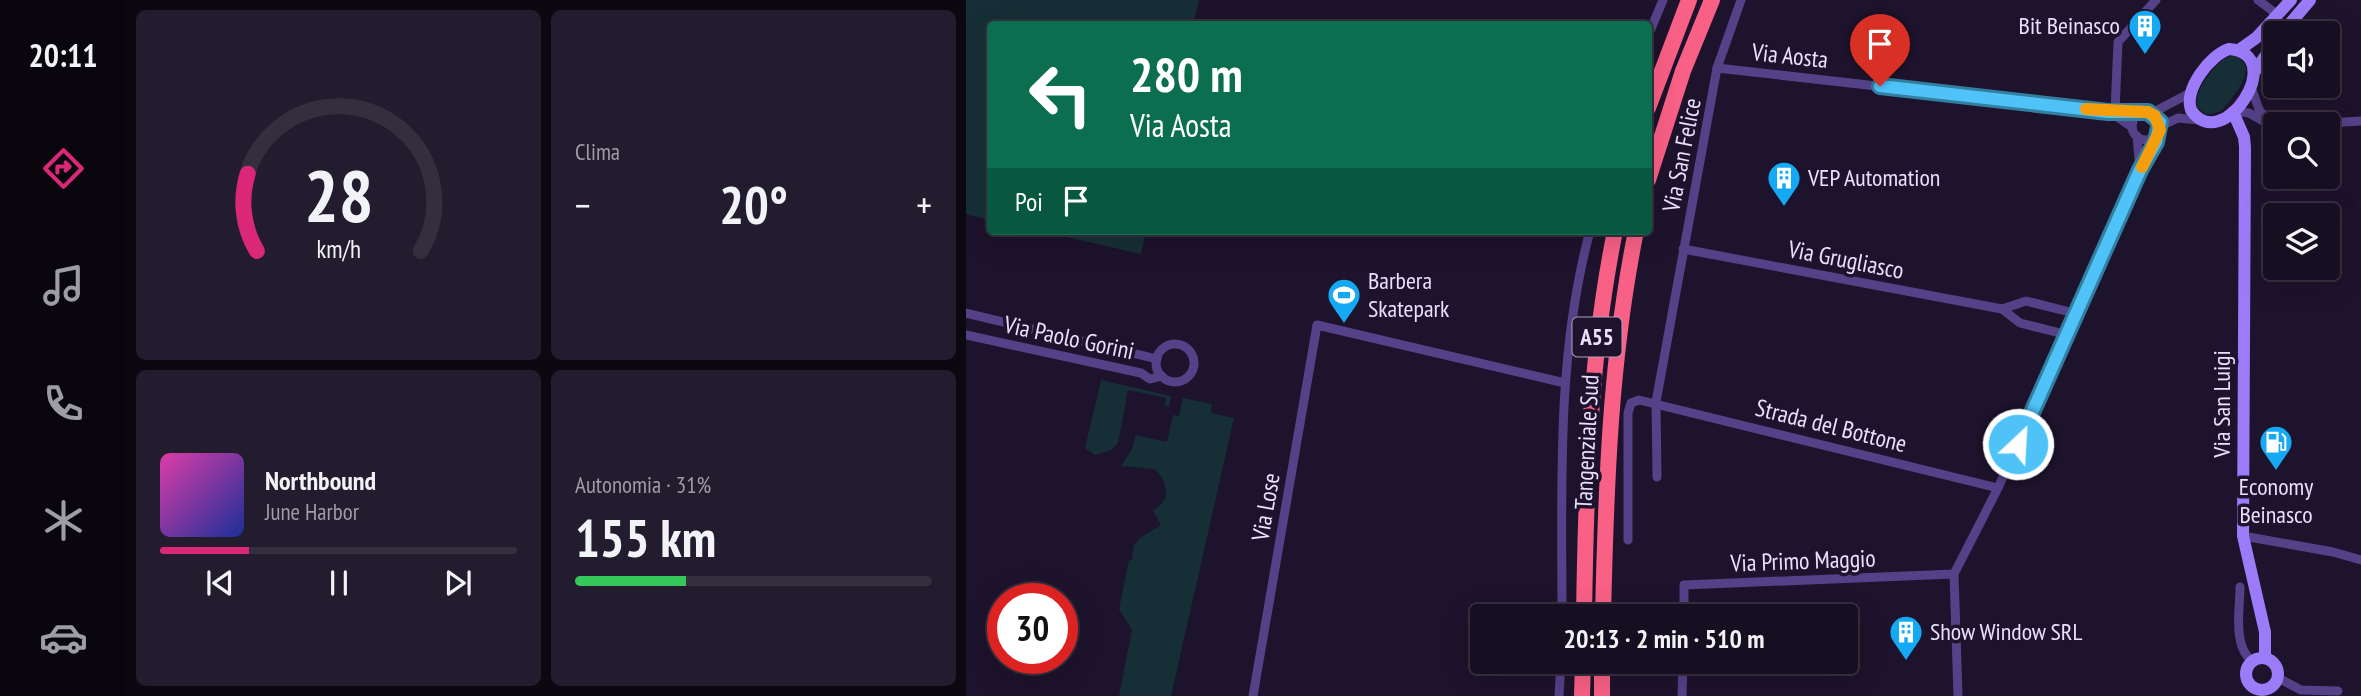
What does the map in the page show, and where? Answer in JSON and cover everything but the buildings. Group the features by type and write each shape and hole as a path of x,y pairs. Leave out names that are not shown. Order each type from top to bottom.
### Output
{"highway":[{"path":"1652,97 1689,0"},
{"path":"1652,168 1683,71 1712,0"},
{"name":"Tangenziale Sud","path":"1584,604 1590,395 1601,305 1614,235"},
{"name":"Tangenziale Sud","path":"1603,604 1610,400 1635,235"},
{"path":"1582,696 1583,674"},
{"path":"1602,674 1602,696"}],"street":[{"path":"1652,26 1663,0"},
{"name":"Via San Felice","path":"1656,402 1717,68 1741,0"},
{"path":"2112,111 2118,42 2156,0"},
{"path":"2259,0 2284,8 2294,19 2310,0"},
{"path":"2239,50 2256,38 2284,8"},
{"path":"2140,170 2137,136 2132,127 2134,119 2190,93 2216,56 2229,49 2239,50 2250,57 2255,71"},
{"path":"2215,123 2233,111 2251,87 2255,71 2263,59"},
{"name":"Via Aosta","path":"1717,68 2148,113"},
{"path":"2251,87 2263,115"},
{"path":"2190,93 2191,110 2200,120"},
{"name":"Via Aosta","path":"2112,111 2132,127"},
{"path":"2233,111 2249,113 2263,119"},
{"name":"Via San Luigi","path":"2233,111 2244,137 2245,147 2243,536 2265,632 2259,660 2247,672 2248,691 2277,687 2276,666 2259,660 2245,654 2240,643 2240,587"},
{"path":"2148,113 2160,130"},
{"path":"2137,136 2148,140 2178,118 2200,120 2215,123 2235,133 2245,147"},
{"path":"2340,122 2361,121"},
{"path":"1958,696 1954,574 1998,488 2160,130"},
{"path":"1562,604 1565,383 1577,279 1589,235"},
{"name":"Via Grugliasco","path":"1684,250 2002,309 2020,323 2068,335"},
{"name":"Via Grugliasco","path":"2002,309 2026,301 2078,314"},
{"name":"Via Paolo Gorini","path":"966,313 1157,359"},
{"name":"Via Lose","path":"1253,696 1317,325 1565,383"},
{"name":"Via Paolo Gorini","path":"966,335 1141,373 1150,379 1162,376"},
{"path":"1176,344 1185,347 1194,359 1192,371 1184,379 1172,381 1162,376 1157,359 1162,350 1176,344"},
{"path":"1629,540 1629,407 1639,400 1656,402 1657,477"},
{"name":"Strada del Bottone","path":"1656,402 1998,488"},
{"path":"2243,536 2333,552 2361,560"},
{"name":"Via Primo Maggio","path":"1684,604 1684,585 1954,574"},
{"path":"1559,696 1560,674"},
{"path":"1682,696 1683,674"},
{"path":"2277,687 2337,691"}],"shaded area":[{"path":"966,0 1199,0 1194,21 987,21 987,219 966,214"},
{"path":"2233,55 2242,60 2245,67 2243,82 2222,111 2206,115 2197,107 2203,84 2220,62"},
{"path":"1058,235 1145,235 1141,254"},
{"path":"1101,380 1171,396 1169,407 1165,406 1166,398 1128,390 1118,443 1111,450 1095,455 1085,448"},
{"path":"1183,398 1212,404 1211,413 1234,418 1171,696 1119,696 1132,630 1119,609 1129,560 1132,560 1134,545 1140,538 1161,525 1153,510 1163,502 1166,491 1163,480 1155,469 1121,466 1132,449 1136,435 1167,442 1173,415 1179,416"}],"slow traffic":[{"path":"2086,109 2148,112 2158,119 2161,126 2156,142 2142,167"}],"place":[{"name":"Bit Beinasco","path":"2145,56"},
{"name":"VEP Automation","path":"1784,208"},
{"name":"Barbera Skatepark","path":"1344,325"},
{"name":"Economy Beinasco","path":"2276,472"},
{"name":"Show Window SRL","path":"1906,662"}],"route":[{"path":"1880,86 2108,112 2148,112 2160,122 2156,142 2140,170 2018,444"}]}
